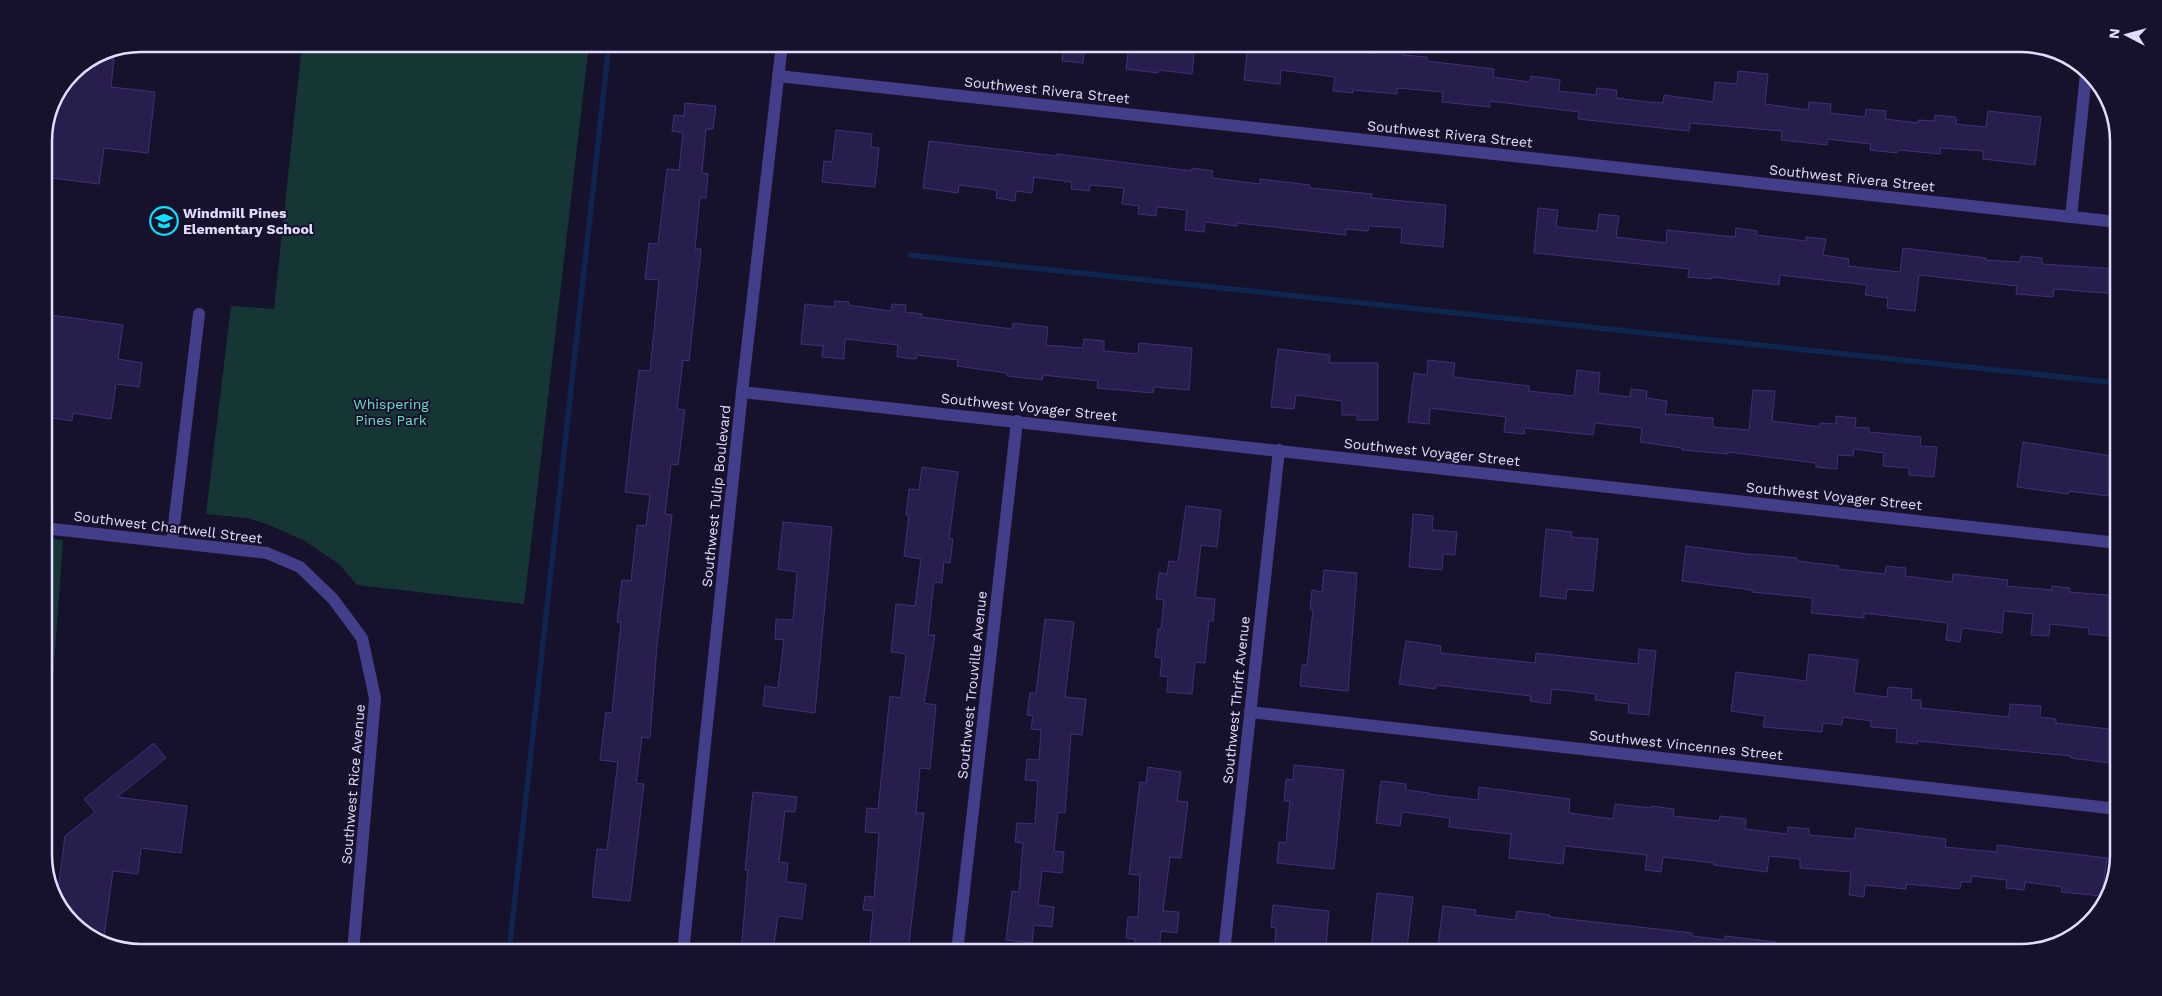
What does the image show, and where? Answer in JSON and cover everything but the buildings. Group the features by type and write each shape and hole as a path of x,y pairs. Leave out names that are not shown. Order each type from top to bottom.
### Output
{"street":[{"name":"Southwest Tulip Boulevard","path":"684,944 742,392 781,52"},
{"name":"Southwest Rivera Street","path":"778,76 2109,221"},
{"path":"2071,217 2085,81"},
{"path":"172,542 199,314"},
{"name":"Southwest Voyager Street","path":"742,392 2110,542"},
{"name":"Southwest Trouville Avenue","path":"958,944 1017,421"},
{"name":"Southwest Thrift Avenue","path":"1225,944 1279,450"},
{"name":"Southwest Chartwell Street","path":"53,529 267,553 300,567 333,599"},
{"name":"Southwest Rice Avenue","path":"333,599 362,638 375,698 354,944"},
{"name":"Southwest Vincennes Street","path":"1250,712 2110,808"}],"green space":[{"name":"Whispering Pines Park","path":"301,52 588,52 524,604 357,585 339,564 305,541 267,524 248,518 206,514 231,306 274,309"},
{"path":"53,539 63,540 53,678"}],"waterway":[{"path":"510,944 608,52"},
{"path":"910,255 2109,382"}],"place":[{"name":"Windmill Pines Elementary School","path":"164,221"}]}
